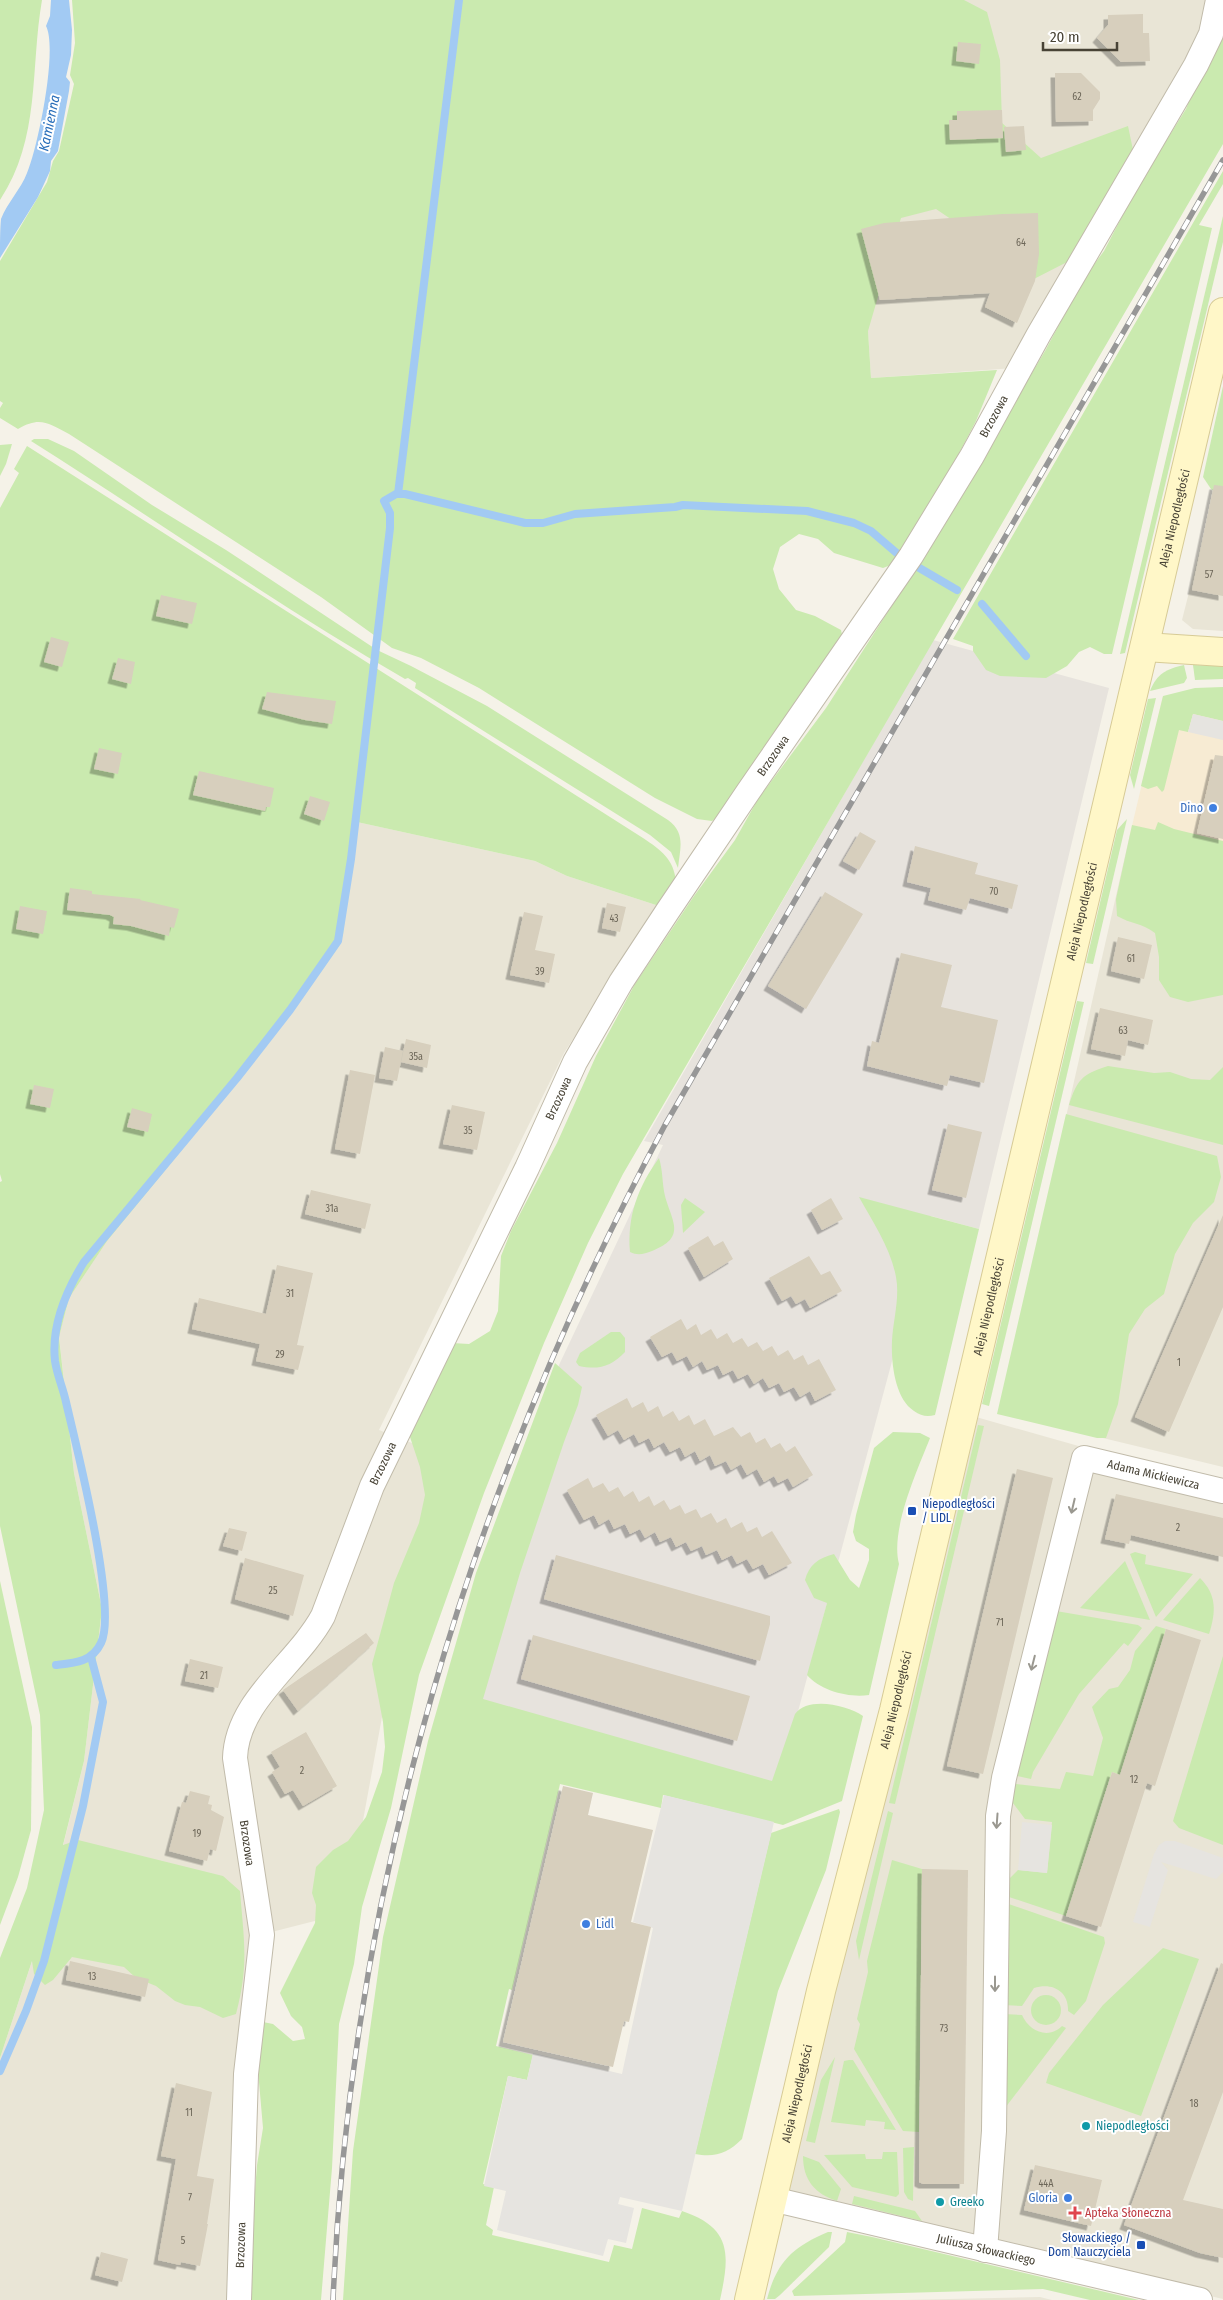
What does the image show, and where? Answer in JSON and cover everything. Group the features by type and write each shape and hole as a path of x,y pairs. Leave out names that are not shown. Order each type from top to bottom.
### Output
{"street":[{"name":"Brzozowa","path":"239,2300 246,2074 262,1935 235,1758 235,1742 243,1722 270,1683 312,1636 323,1616 372,1486 527,1168 574,1062 621,982 748,792 911,556 972,456 1049,318 1196,65 1211,34 1218,0"},
{"name":"Aleja Niepodległości","path":"749,2300 821,1991 894,1710 1223,312"},
{"path":"1145,648 1223,652"},
{"name":"Adama Mickiewicza","path":"985,2250 994,2131 998,1816 1004,1778 1084,1458 1223,1491"},
{"name":"Juliusza Słowackiego","path":"772,2199 1200,2300"}],"shaded area":[{"path":"896,0 1222,0 1015,368 871,378 868,332 841,230"},
{"path":"1223,458 1223,631 1193,629 1182,620"},
{"path":"933,640 1109,688 979,1229 931,1216 778,1786 468,1708 559,1365 663,1145 644,1141"},
{"path":"1163,696 1223,697 1223,856 1130,834"},
{"path":"1193,714 1223,721 1223,740 1188,732"},
{"path":"357,822 535,861 567,876 659,906 564,1053 379,1430 465,1464 382,1717 346,1913 256,1936 233,2300 0,2300 0,2058 42,1931 84,1761 102,1609 74,1473 59,1336 78,1273 221,1102 296,1007 339,946 343,933"},
{"path":"1130,834 1223,856 1223,1467 999,1413"},
{"path":"969,1415 1223,1487 1223,2299 776,2194"},
{"path":"664,1795 774,1822 682,2211 620,2197 618,2204 634,2208 626,2243 608,2239 603,2256 497,2230 506,2191 484,2186 508,2076 527,2080 533,2053 622,2074 653,1928 633,1922"},
{"path":"1022,1822 1052,1825 1047,1873 1018,1870"},
{"path":"1165,1841 1175,1841 1223,1858 1223,1872 1216,1879 1161,1862 1168,1870 1150,1927 1133,1922 1154,1854 1159,1845"},
{"path":"1040,2297 1052,2300 903,2300"}],"green space":[{"path":"0,0 42,0 28,128 13,176 0,200"},
{"path":"72,0 964,0 987,12 1000,60 1002,123 1041,158 1128,126 1137,169 1071,260 1030,281 964,228 936,209 901,218 868,331 871,378 997,370 976,421 920,528 896,563 883,568 834,553 818,539 799,534 780,547 773,569 779,589 796,610 815,616 841,630 843,639 772,735 725,811 712,821 697,819 655,798 479,688 421,658 392,648 321,597 69,434 44,422 32,423 18,429 0,418 0,408 3,403 0,401 0,261 47,182 53,161 59,151 74,84 70,75 75,43"},
{"path":"1223,21 1223,144 623,1174 588,1243 544,1343 484,1493 419,1675 391,1808 362,1907 354,1964 339,2024 332,2168 321,2300 251,2300 251,2241 257,2165 263,2128 257,2059 263,2022 273,2024 293,2041 305,2039 302,2027 291,2016 280,1993 315,1923 316,1905 312,1893 316,1867 333,1850 348,1841 366,1817 382,1772 385,1747 383,1722 372,1664 394,1583 419,1523 425,1495 420,1467 409,1434 452,1343 469,1344 490,1331 498,1311 501,1256 511,1231 557,1143 596,1056 635,984 694,896 735,840 758,799 826,708 909,579 1045,351 1084,278 1104,251 1138,186 1186,109 1193,91 1209,66"},
{"path":"1223,171 1223,184 1199,225 1212,228 1112,654 1104,654 1090,647 1079,652 1067,666 1046,678 1000,676 986,670 973,651 973,646 953,639"},
{"path":"1223,216 1223,242 1125,653 1120,654"},
{"path":"1223,386 1223,497 1211,489 1203,477"},
{"path":"34,439 48,439 74,451 152,505 226,550 377,650 487,706 668,820 674,825 680,836 678,868 671,852 650,835 415,688 416,683 408,678 405,679 357,651 263,592 31,441"},
{"path":"12,444 6,464 0,476 0,445"},
{"path":"27,446 643,838 666,856 673,867 676,882 659,906 567,876 535,861 357,822 343,934 339,946 296,1007 107,1241 69,1298 59,1337 74,1473 102,1609 84,1761 63,1845 78,1840 223,1876 240,1891 244,1939 243,1981 236,2014 223,2018 200,2007 185,2005 175,2001 156,1986 136,1978 124,1967 72,1957 53,1980 45,1985 34,1974 32,1961 0,2058 0,1958 27,1888 44,1810 40,1715 0,1526 0,1182 2,1181 0,1174 0,508 19,473 14,469"},
{"path":"1184,665 1187,678 1184,683 1150,691 1159,676 1172,668"},
{"path":"1193,665 1223,666 1223,679 1195,680"},
{"path":"1223,687 1223,721 1193,714 1188,732 1179,730 1164,790 1162,792 1157,786 1148,789 1141,786 1163,696 1195,688"},
{"path":"1156,698 1134,789 1130,775 1148,699"},
{"path":"1127,819 1093,964 1086,963 1117,830"},
{"path":"1158,822 1174,829 1223,841 1223,995 1188,1002 1170,997 1159,980 1159,957 1155,933 1146,927 1117,916 1116,899 1132,825 1155,830"},
{"path":"1077,1001 1084,1002 989,1406 982,1404"},
{"path":"1108,1066 1154,1073 1170,1072 1191,1079 1210,1080 1223,1067 1223,1145 1069,1105 1075,1089 1086,1075"},
{"path":"1066,1114 1217,1156 1221,1177 1214,1202 1193,1223 1175,1254 1164,1294 1145,1309 1129,1334 1118,1404 1106,1438 1097,1438 997,1414"},
{"path":"659,1158 665,1196 673,1221 673,1234 670,1240 663,1246 646,1253 636,1254 630,1252 632,1214 645,1180"},
{"path":"859,1197 979,1229 935,1415 924,1416 914,1411 902,1398 898,1389 892,1350 897,1301 894,1267 876,1226"},
{"path":"685,1198 705,1212 683,1233 681,1205"},
{"path":"611,1332 620,1332 625,1338 625,1352 615,1361 604,1366 592,1368 579,1366 576,1362 580,1353"},
{"path":"555,1363 582,1387 578,1405 520,1573 483,1699 772,1781 795,1714 801,1708 809,1705 828,1704 856,1712 863,1716 842,1801 783,1825 663,1795 661,1808 560,1784 512,1990 509,1989 496,2046 533,2055 527,2080 508,2076 483,2184 494,2187 486,2225 493,2230 492,2235 609,2262 614,2245 632,2249 642,2208 679,2218 682,2211 710,2226 719,2235 724,2245 726,2256 720,2300 343,2300 353,2151 383,1937 428,1741 476,1573"},
{"path":"978,1425 984,1426 895,1804 889,1803"},
{"path":"893,1432 920,1433 930,1438 912,1483 901,1518 897,1550 899,1564 869,1695 844,1694 827,1689 807,1675 827,1603 814,1598 805,1580 809,1570 815,1563 834,1554 850,1580 859,1588 869,1560 869,1549 856,1541 853,1532 856,1515 874,1448"},
{"path":"1135,1552 1146,1555 1145,1564 1193,1574 1156,1617 1130,1554"},
{"path":"1125,1561 1150,1620 1080,1608"},
{"path":"1200,1578 1210,1591 1214,1604 1209,1634 1163,1620"},
{"path":"0,1581 32,1727 31,1830 18,1877 0,1925"},
{"path":"1056,1611 1138,1625 1142,1628 1128,1646 1124,1643 1079,1694 1033,1772 1031,1779 1012,1775"},
{"path":"1156,1626 1166,1629 1120,1775 1112,1772 1066,1916 1000,1894 1007,1881 1018,1870 1047,1873 1052,1822 1025,1819 1007,1795 1007,1783 1060,1789 1066,1772 1093,1776 1103,1738 1092,1707 1109,1689 1118,1687 1130,1670 1135,1651"},
{"path":"1223,1656 1223,1845 1179,1828 1173,1821"},
{"path":"839,1809 840,1812 826,1870 778,1991 742,2139 732,2148 715,2155 695,2154 771,1833"},
{"path":"888,1811 893,1813 859,1960 856,1941"},
{"path":"892,1860 922,1869 919,2132 903,2131 854,2049 860,2024 857,2019 868,1972 867,1961"},
{"path":"1000,1901 1104,1937 1105,1943 1086,2001 1074,2015 1068,2011 1066,1998 1062,1993 1053,1987 1047,1986 1034,1988 1022,2006 1003,2005"},
{"path":"1163,1948 1199,1959 1141,2116 1046,2083 1049,2073 1103,2005"},
{"path":"1046,1995 1056,2000 1061,2010 1056,2020 1046,2025 1036,2020 1031,2010 1036,2000"},
{"path":"1004,2014 1022,2015 1029,2025 1039,2032 1051,2032 1062,2026 1066,2028 1002,2112"},
{"path":"835,2057 815,2143 806,2141 821,2080"},
{"path":"853,2060 896,2130 884,2129 885,2122 866,2120 865,2126 831,2122 844,2061"},
{"path":"914,2147 913,2201 908,2199 904,2192 903,2148"},
{"path":"883,2152 897,2152 899,2194 896,2197 852,2187 824,2155 865,2154 866,2159 882,2159"},
{"path":"803,2156 819,2162 841,2189 837,2201 822,2194 812,2185 805,2172"},
{"path":"854,2196 915,2211 922,2221 852,2204"},
{"path":"828,2232 832,2232 829,2247 780,2295 775,2299 767,2299 781,2265 788,2257 805,2243"},
{"path":"847,2232 1139,2300 1090,2300 1043,2289 794,2296 792,2291 845,2242"}],"water":[{"name":"Kamienna","path":"51,0 69,0 72,30 71,55 66,77 70,82 69,91 58,151 51,161 50,171 38,197 0,258 1,219 27,173 41,121 50,55 46,26 50,16"}],"building":[{"path":"1143,14 1143,33 1149,33 1150,61 1121,62 1097,38 1108,25 1108,15"},
{"path":"958,42 981,44 979,64 956,61"},
{"path":"1055,73 1081,73 1100,92 1100,99 1093,110 1093,121 1056,122"},
{"path":"1002,110 1003,138 950,140 949,120 957,120 957,111"},
{"path":"1024,126 1026,150 1006,152 1004,127"},
{"path":"1038,213 1039,254 1035,281 1017,323 985,307 990,293 880,300 861,229 884,223"},
{"path":"1214,485 1223,486 1223,596 1192,590"},
{"path":"161,595 197,603 192,624 156,616"},
{"path":"51,637 69,642 62,667 44,662"},
{"path":"118,658 135,662 131,684 112,679"},
{"path":"267,692 336,701 332,724 305,720 262,709"},
{"path":"99,748 122,753 118,774 94,769"},
{"name":"Dino","path":"1215,755 1223,756 1223,839 1197,833"},
{"path":"199,771 274,788 270,807 266,807 265,811 193,795"},
{"path":"310,796 330,802 324,821 304,814"},
{"path":"860,832 876,841 859,870 843,861"},
{"path":"915,846 978,863 975,874 1018,885 1012,909 970,898 966,910 928,900 931,888 907,882"},
{"path":"70,888 92,891 92,894 141,899 179,909 174,928 170,927 169,936 131,926 113,924 114,917 110,915 67,910"},
{"path":"825,892 863,914 806,1009 768,986"},
{"path":"607,903 626,907 620,932 602,928"},
{"path":"20,906 47,911 43,934 16,929"},
{"path":"524,912 543,916 535,950 555,954 549,983 510,975"},
{"path":"1118,937 1152,945 1144,979 1111,971"},
{"path":"901,953 952,965 941,1007 998,1020 984,1083 950,1075 947,1086 867,1066 872,1041 879,1043"},
{"path":"1100,1008 1153,1020 1148,1045 1128,1040 1125,1056 1091,1049"},
{"path":"406,1039 431,1045 427,1068 401,1062"},
{"path":"385,1047 403,1051 397,1081 379,1078"},
{"path":"350,1070 375,1075 360,1154 335,1149"},
{"path":"34,1085 54,1089 50,1108 30,1104"},
{"path":"452,1105 485,1112 477,1150 443,1144"},
{"path":"132,1108 152,1114 148,1132 127,1127"},
{"path":"948,1124 982,1132 966,1198 932,1190"},
{"path":"311,1190 371,1204 365,1229 305,1214"},
{"path":"831,1198 843,1219 822,1230 811,1210"},
{"path":"1223,1215 1223,1307 1169,1432 1135,1417"},
{"path":"708,1236 714,1246 723,1241 733,1259 704,1277 688,1248"},
{"path":"809,1256 821,1275 830,1271 842,1291 810,1308 805,1299 796,1304 791,1296 782,1301 769,1278"},
{"path":"277,1265 313,1273 297,1345 304,1346 298,1370 256,1361 260,1344 192,1329 199,1298 266,1314"},
{"path":"681,1319 687,1330 696,1324 701,1335 711,1329 717,1339 727,1333 733,1343 742,1338 748,1347 757,1342 763,1351 772,1346 778,1356 788,1350 794,1360 803,1355 808,1365 819,1359 836,1390 815,1401 810,1391 800,1397 794,1387 784,1392 779,1383 769,1388 763,1378 754,1384 748,1374 738,1379 733,1370 723,1375 718,1365 707,1370 702,1361 693,1367 687,1356 677,1361 672,1352 662,1357 650,1337"},
{"path":"627,1398 632,1408 643,1402 648,1412 658,1406 663,1417 673,1411 679,1421 689,1415 694,1425 705,1419 714,1436 733,1427 741,1437 750,1432 756,1443 765,1438 771,1448 780,1443 786,1452 795,1446 813,1475 793,1487 788,1478 778,1483 774,1476 764,1482 757,1469 747,1475 741,1464 731,1470 726,1461 715,1466 710,1455 700,1461 695,1451 685,1457 680,1447 670,1452 664,1442 654,1448 649,1438 639,1443 634,1434 624,1440 618,1430 608,1436 596,1415"},
{"path":"1017,1469 1053,1478 983,1774 947,1766"},
{"path":"588,1478 593,1488 603,1483 609,1492 618,1487 624,1497 633,1491 639,1502 649,1496 654,1506 664,1500 670,1510 680,1505 685,1514 696,1509 701,1518 711,1513 717,1523 726,1518 731,1528 742,1522 747,1532 757,1527 762,1537 772,1531 792,1563 769,1575 763,1564 753,1569 747,1559 737,1564 732,1555 722,1560 717,1550 706,1555 702,1546 691,1551 686,1542 676,1547 671,1537 660,1542 655,1532 645,1538 640,1529 630,1534 625,1524 614,1529 609,1519 599,1525 594,1515 584,1520 567,1490"},
{"path":"1116,1494 1223,1518 1223,1557 1131,1535 1129,1544 1105,1539"},
{"path":"229,1528 247,1532 242,1551 223,1546"},
{"path":"556,1555 770,1616 770,1624 760,1661 544,1599"},
{"path":"245,1558 304,1575 293,1616 235,1599"},
{"path":"1166,1629 1201,1640 1155,1786 1147,1783 1101,1927 1066,1916 1112,1772 1120,1775"},
{"path":"366,1633 374,1643 298,1711 283,1690"},
{"path":"533,1635 750,1696 737,1741 521,1679"},
{"path":"190,1659 223,1667 218,1688 185,1681"},
{"path":"306,1732 337,1786 303,1806 293,1790 285,1794 272,1772 280,1767 271,1752"},
{"name":"Lidl","path":"563,1786 593,1793 588,1815 653,1830 631,1922 651,1927 629,2022 624,2021 613,2067 503,2042"},
{"path":"190,1791 210,1796 208,1804 212,1805 211,1810 224,1817 216,1851 210,1849 207,1861 169,1851 182,1802 186,1803"},
{"path":"922,1869 968,1870 964,2184 923,2184 919,2182"},
{"path":"70,1961 149,1979 145,1997 66,1980"},
{"path":"1221,1963 1223,1964 1223,2092 1183,2200 1223,2209 1223,2258 1200,2253 1124,2225"},
{"path":"176,2083 212,2092 197,2176 214,2179 200,2266 181,2262 180,2265 158,2260 176,2159 161,2156"},
{"path":"1035,2165 1102,2180 1091,2226 1024,2210"},
{"path":"101,2252 128,2259 122,2282 95,2275"}],"waterway":[{"path":"398,494 459,0"},
{"path":"56,1665 76,1662 93,1654 101,1643 105,1625 104,1597 94,1526 55,1361 55,1334 61,1309 71,1285 84,1262 237,1078 290,1010 338,941 351,859 390,528 390,513 384,501 396,494 405,494 525,523 543,523 575,514 683,505 807,511 854,523 871,531 899,555"},
{"path":"916,566 957,590"},
{"path":"982,604 1026,656"},
{"path":"0,2071 26,2011 44,1961 83,1806 103,1702 91,1657"}],"railway":[{"path":"333,2300 344,2146 365,1993 394,1843 432,1694 479,1548 533,1404 595,1263 665,1125 1223,160"}],"place":[{"name":"Dino","path":"1213,808"},
{"name":"Niepodległości / LIDL","path":"912,1511"},
{"name":"Lidl","path":"586,1924"},
{"name":"Niepodległości","path":"1086,2126"},
{"name":"Gloria","path":"1068,2198"},
{"name":"Greeko","path":"940,2202"},
{"name":"Apteka Słoneczna","path":"1075,2213"},
{"name":"Słowackiego / Dom Nauczyciela","path":"1141,2245"}]}
